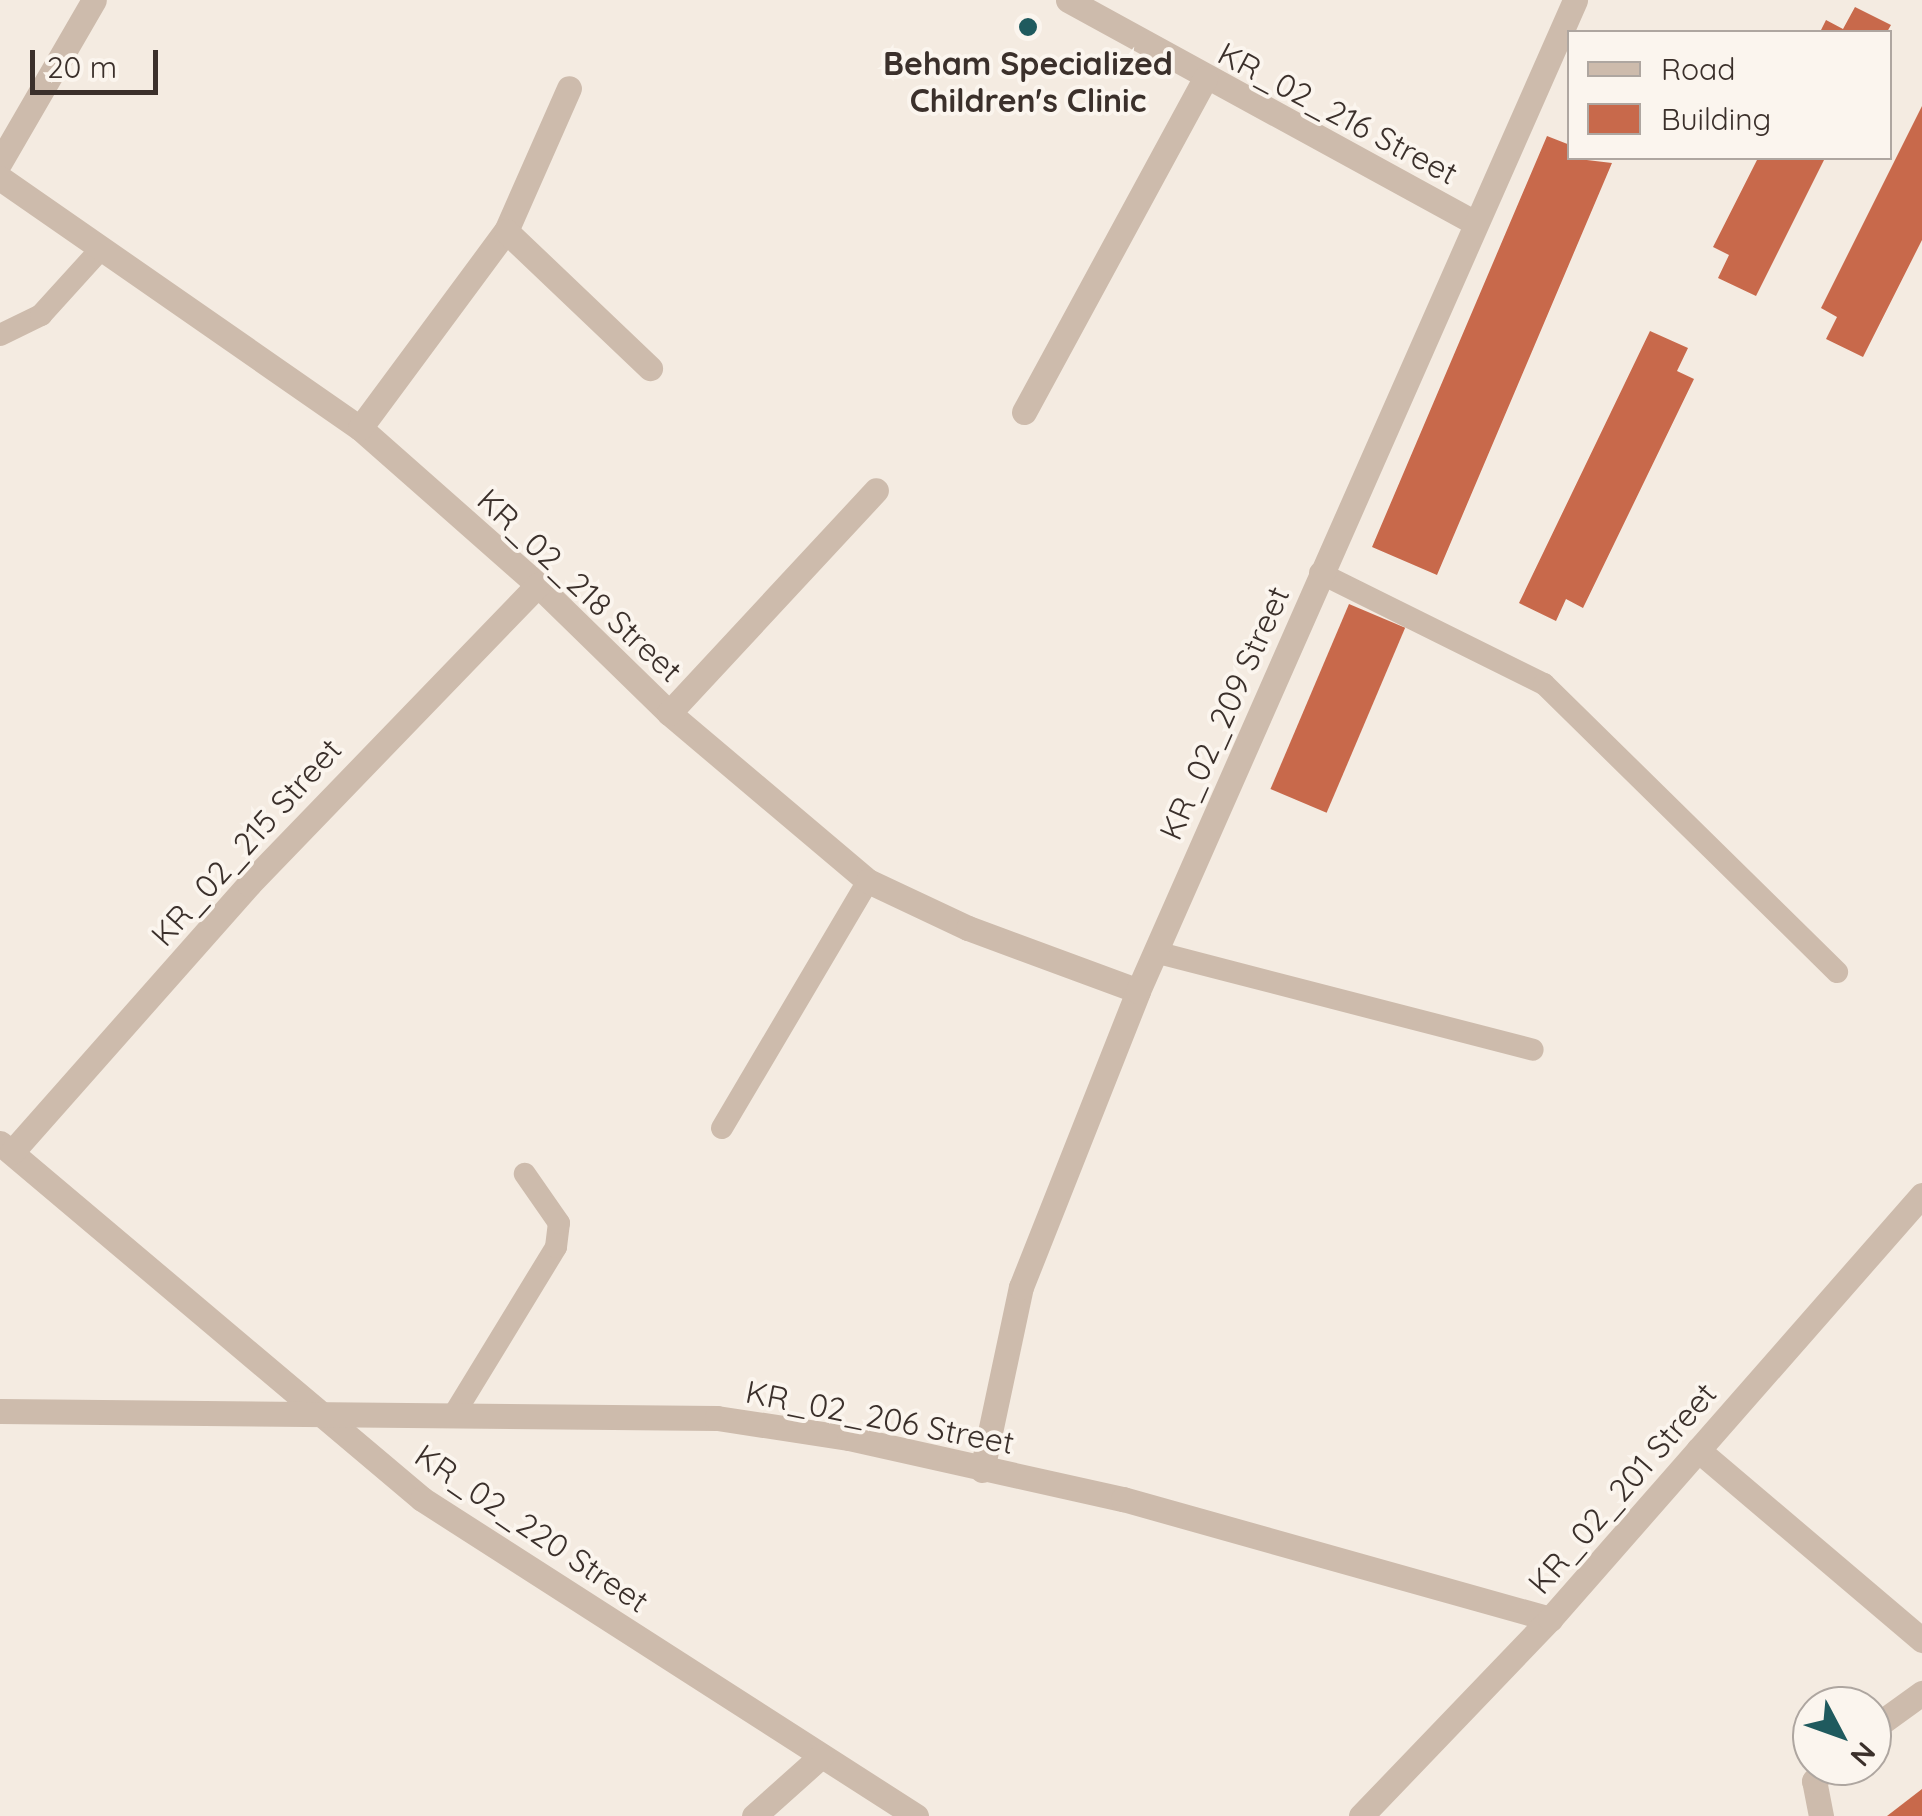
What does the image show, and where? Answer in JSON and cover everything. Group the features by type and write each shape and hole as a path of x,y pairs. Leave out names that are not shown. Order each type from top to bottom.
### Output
{"street":[{"path":"0,162 94,0"},
{"name":"KR_02_216 Street","path":"1068,0 1473,222"},
{"name":"KR_02_209 Street","path":"982,1470 1022,1287 1138,991 1473,222 1575,0"},
{"path":"1024,412 1205,78"},
{"path":"360,428 506,231 568,88"},
{"name":"KR_02_218 Street","path":"0,178 98,250 360,428 538,584 668,713 868,881 968,928 1138,991"},
{"path":"506,231 650,368"},
{"path":"668,713 876,490"},
{"name":"KR_02_215 Street","path":"6,1147 274,857 538,584"},
{"name":"KR_02_220 Street","path":"6,1147 422,1499 916,1816"},
{"name":"KR_02_201 Street","path":"1361,1816 1550,1619 1922,1195"},
{"name":"KR_02_206 Street","path":"0,1411 327,1419 456,1411 718,1418 849,1438 1123,1499 1550,1619"},
{"path":"1698,1450 1922,1640"},
{"path":"1892,1715 1922,1693"},
{"path":"754,1816 821,1756"},
{"path":"1815,1786 1821,1816"}],"lane":[{"path":"0,336 41,315 98,250"},
{"path":"1320,573 1544,684 1837,972"},
{"path":"722,1128 868,881"},
{"path":"1156,952 1533,1050"},
{"path":"456,1411 556,1247 559,1223 525,1174"}],"building":[{"path":"1855,7 1891,25 1888,30 1821,30 1826,20 1843,29"},
{"path":"1922,106 1922,240 1863,357 1826,339 1837,317 1821,308"},
{"path":"1547,136 1567,144 1567,160 1612,163 1437,575 1372,547"},
{"path":"1757,160 1824,160 1756,296 1718,278 1729,255 1713,247"},
{"path":"1650,331 1688,348 1677,371 1694,379 1583,608 1566,599 1556,621 1519,603"},
{"path":"1349,604 1405,628 1327,813 1270,789"},
{"path":"1922,1789 1922,1816 1887,1816"}],"place":[{"name":"Beham Specialized Children's Clinic","path":"1028,27"}]}
